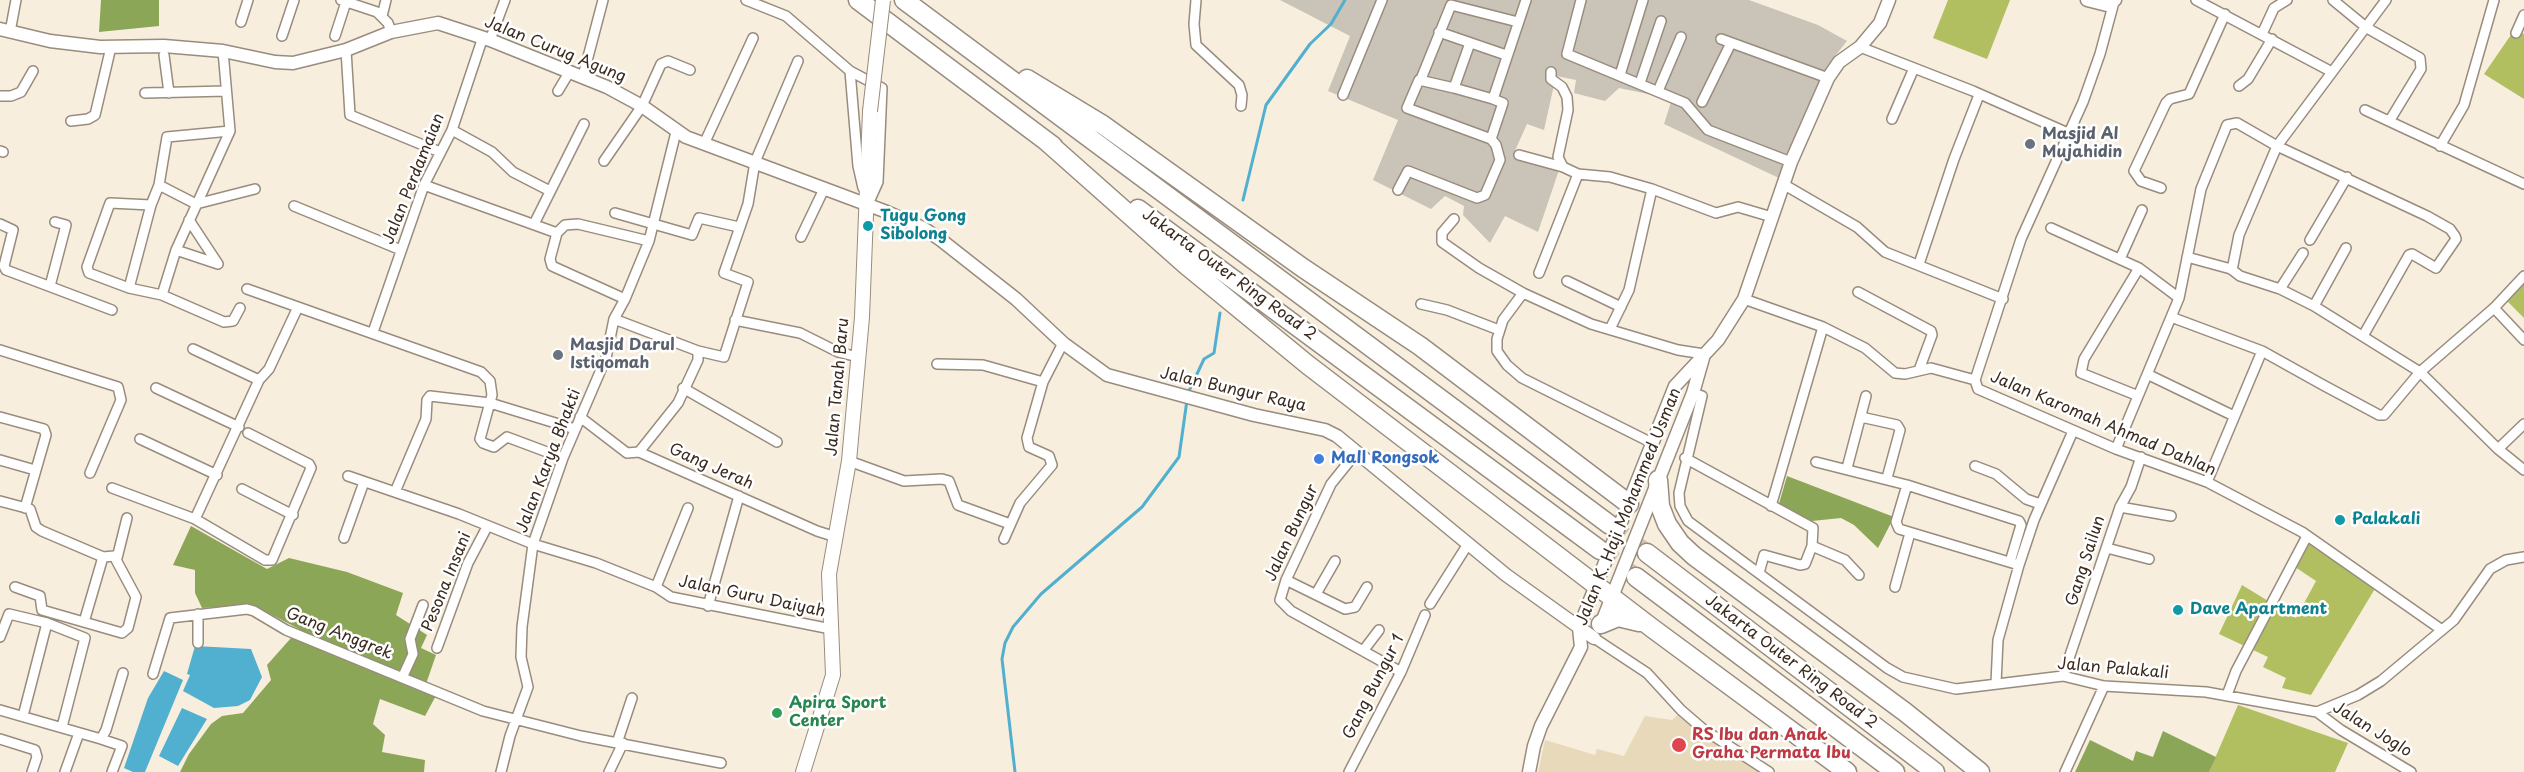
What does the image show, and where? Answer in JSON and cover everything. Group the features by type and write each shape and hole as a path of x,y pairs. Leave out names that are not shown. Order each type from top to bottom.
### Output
{"highway":[{"name":"Jakarta Outer Ring Road 2","path":"858,0 1600,550"},
{"name":"Jakarta Outer Ring Road 2","path":"904,0 1610,525"},
{"path":"935,23 1103,124 1303,268 1420,346 1629,504"},
{"path":"1045,140 1186,265 1300,358 1652,628 1846,772"},
{"path":"1658,480 1660,506 1667,524 1680,543 1694,556 1905,712 1980,772"},
{"name":"Jakarta Outer Ring Road 2","path":"1647,553 1935,772"},
{"name":"Jakarta Outer Ring Road 2","path":"1636,577 1895,772"},
{"path":"1598,631 1618,617 1652,628"}],"main road":[{"name":"Jalan Tanah Baru","path":"803,772 833,675 829,574 851,462 867,205 870,111 883,0"}],"street":[{"path":"5,30 16,0"},
{"path":"241,22 248,0"},
{"path":"282,36 294,0"},
{"path":"382,16 386,0"},
{"name":"Jalan Perdamaian","path":"373,332 424,185 452,130 487,39 505,0"},
{"path":"583,76 603,0"},
{"path":"746,0 786,16 850,71 882,88 878,182 867,205"},
{"path":"1196,0 1194,24 1196,45 1239,85 1242,95 1241,106"},
{"path":"1343,95 1382,0"},
{"path":"1493,99 1526,0"},
{"path":"1581,0 1567,54 1685,103 1708,129 1791,162"},
{"path":"1620,75 1643,0"},
{"name":"Jalan K. Haji Mohammed Usman","path":"1581,647 1579,628 1675,386 1718,339 1744,299 1791,162 1828,78 1839,62 1860,46 1880,23 1889,0"},
{"path":"2087,0 2107,5 2114,1"},
{"path":"2196,0 2332,72"},
{"path":"2262,34 2274,8 2287,0"},
{"path":"2333,0 2367,28 2418,56 2422,63 2421,69 2390,120"},
{"path":"2232,270 2242,225 2277,146 2386,0"},
{"path":"2440,146 2464,105 2493,0"},
{"path":"335,36 344,1 382,16 391,32"},
{"name":"Jalan Karomah Ahmad Dahlan","path":"2114,1 2100,54 2083,102 2021,239 2003,300 1975,380 1978,389 1984,394 2116,449 2207,482 2307,536 2442,630"},
{"path":"1398,190 1405,174 1410,171 1477,198 1483,197 1500,160 1496,145 1491,139 1410,110 1407,105 1417,82 1422,79 1450,7 1454,5 1518,22"},
{"path":"2161,188 2141,181 2134,171 2166,104 2170,99 2189,94 2225,14"},
{"path":"2516,33 2524,15"},
{"path":"1640,84 1661,21"},
{"name":"Jalan Curug Agung","path":"5,30 50,41 111,47 164,46 223,51 275,62 294,63 346,50 391,32 438,23 583,76 642,106 676,132 867,205"},
{"path":"1439,32 1506,55"},
{"path":"704,144 753,38"},
{"path":"1658,91 1681,38"},
{"path":"2239,86 2248,79 2272,39"},
{"path":"1702,102 1726,41 1828,78"},
{"path":"1454,88 1470,43"},
{"path":"1860,46 2068,133"},
{"path":"71,121 87,119 94,115 111,47"},
{"path":"346,50 350,115 440,152"},
{"path":"162,295 176,250 230,131 223,51"},
{"path":"164,55 169,93"},
{"path":"604,161 642,106 661,64 668,61 690,70"},
{"path":"614,319 699,351 724,357 748,282 724,273 748,204 755,162 798,61"},
{"path":"1892,119 1914,68"},
{"path":"0,96 11,96 21,92 33,71"},
{"path":"558,91 570,71"},
{"path":"850,71 858,166 867,205"},
{"path":"1551,72 1551,79 1562,87 1567,97 1568,110 1558,158 1563,168"},
{"path":"1422,79 1502,101 1503,105 1491,139"},
{"path":"145,93 226,91"},
{"path":"1919,264 1954,159 1979,94"},
{"path":"2365,110 2524,184"},
{"path":"2116,449 2136,395 2149,375 2179,298 2201,189 2227,125 2237,123 2277,146 2347,177 2450,230 2456,239 2436,268 2412,254 2409,255 2363,336"},
{"path":"534,224 584,124"},
{"path":"452,130 492,152 513,172 550,191"},
{"path":"129,288 151,205 159,185 167,137 230,131"},
{"name":"Jalan Karya Bhakti","path":"501,772 515,721 528,687 521,657 522,627 533,544 563,458 606,358 614,319 625,299 648,241 676,132"},
{"path":"1519,155 1578,174 1610,177 1652,189 1716,213 1738,207 1772,217"},
{"path":"1539,273 1578,174"},
{"path":"2310,240 2347,177"},
{"path":"1783,184 1857,227 1885,252 2003,300"},
{"path":"159,185 196,204 255,189"},
{"path":"424,185 557,232"},
{"path":"801,237 824,189"},
{"path":"1611,327 1629,290 1652,189"},
{"path":"151,205 110,203 87,267 93,275 129,288 162,295 224,322 233,321 240,308"},
{"name":"Jalan Bungur Raya","path":"867,205 900,217 941,240 1016,300 1063,343 1107,375 1189,395 1254,415 1325,429 1468,544 1579,628 1598,631"},
{"path":"294,206 400,250"},
{"path":"2120,259 2142,210"},
{"path":"615,213 692,235 699,218 740,228"},
{"path":"1454,219 1442,233 1442,242 1479,268 1523,293 1592,324 1611,327 1678,350 1704,354"},
{"path":"176,250 218,264 189,220"},
{"path":"50,286 66,225 56,222"},
{"path":"0,224 13,230 4,269 112,310"},
{"path":"625,299 552,266 549,259 557,232 566,225 578,224 648,241"},
{"path":"2051,228 2139,268 2179,298"},
{"path":"2314,306 2346,248"},
{"path":"2280,289 2303,253"},
{"path":"2187,257 2232,270 2240,276 2280,289 2314,306 2420,372 2498,449 2524,470"},
{"path":"2136,395 2081,373 2084,359 2139,268"},
{"path":"2171,317 2262,351 2379,415 2384,415 2420,372 2494,308 2524,276"},
{"path":"1567,281 1621,307"},
{"path":"247,289 481,372 490,381 490,403 480,439 483,443 494,447 507,437 563,458"},
{"path":"1858,292 1931,331 1932,335 1919,370"},
{"path":"1523,293 1499,330 1497,351 1507,365 1522,378 1653,443"},
{"path":"1744,299 1823,327 1864,348 1895,374 1931,368 1975,380"},
{"path":"1421,304 1447,310 1499,330"},
{"path":"195,519 259,380 269,369 297,307"},
{"path":"2494,308 2524,340"},
{"path":"735,320 800,333 838,352 858,357"},
{"path":"1772,506 1823,327"},
{"path":"1004,539 1020,503 1052,465 1049,456 1027,445 1043,382 1063,343"},
{"path":"193,349 259,380"},
{"path":"0,350 118,387 122,400 90,473"},
{"path":"639,452 678,403 698,360 699,351"},
{"path":"2207,482 2262,351"},
{"name":"Jalan K. Haji Mohammed Usman","path":"1581,647 1598,631 1693,393 1704,354"},
{"path":"937,364 983,365 1043,382"},
{"path":"2149,375 2234,416"},
{"path":"1675,386 1693,393"},
{"path":"156,388 238,427"},
{"path":"683,388 777,442"},
{"name":"Jalan Palakali","path":"1693,393 1702,396 1685,458 1679,493 1680,506 1689,521 1887,668 1903,677 1956,688 2063,676 2104,686 2227,695 2317,712"},
{"path":"395,492 426,419 427,400 430,396 490,403 575,429"},
{"path":"1848,468 1866,396"},
{"path":"0,417 44,429 46,435 25,508"},
{"name":"Gang Jerah","path":"580,417 623,451 631,454 639,452 817,531 836,537"},
{"path":"1861,417 1897,426 1900,430 1887,478"},
{"path":"2498,449 2524,424"},
{"path":"2015,564 2073,431"},
{"path":"112,488 195,519 269,561 274,558 311,466 248,433"},
{"path":"140,439 217,475"},
{"name":"Jalan Bungur","path":"1356,453 1331,484 1280,596 1283,604 1401,672"},
{"name":"Gang Sailun","path":"2063,676 2120,507 2131,487 2141,457"},
{"path":"1685,458 1813,528 1812,546 1803,565 1764,555 1758,573"},
{"path":"0,460 35,470"},
{"path":"851,462 865,465 904,481 930,479 949,481 958,505 1010,525"},
{"path":"1816,462 1887,478 2019,521 2021,525 2015,564 1998,640 1996,683"},
{"path":"1975,466 1996,474 2026,499 2040,504"},
{"name":"Jalan Guru Daiyah","path":"348,476 533,544 596,563 656,587 671,597 708,606 727,606 772,619 831,629"},
{"path":"344,538 364,482"},
{"path":"1907,485 1896,522 1899,529 2015,564"},
{"path":"242,489 293,514"},
{"path":"708,606 717,566 739,496"},
{"path":"0,501 33,512 34,524 38,529 103,557 117,558"},
{"path":"2120,507 2171,516"},
{"path":"656,587 688,508"},
{"path":"15,587 40,596 42,610 122,633 128,628 136,597 117,558 127,518"},
{"name":"Pesona Insani","path":"437,648 468,563 487,527"},
{"path":"1894,587 1911,533"},
{"path":"2227,695 2236,670 2307,536"},
{"path":"1430,604 1468,544"},
{"path":"1812,546 1845,560 1859,575"},
{"path":"2107,548 2149,559"},
{"path":"84,622 103,557"},
{"path":"2317,712 2358,695 2381,681 2454,620 2490,568 2506,560 2524,557"},
{"path":"1316,594 1335,561"},
{"path":"1286,580 1345,609 1351,609 1366,587"},
{"path":"403,676 412,658 410,639 423,605"},
{"name":"Gang Anggrek","path":"153,674 170,618 254,610 286,630 403,676 483,711 515,721 721,763"},
{"path":"0,637 7,614 48,623 85,638 62,727"},
{"path":"198,614 198,643"},
{"name":"Gang Bungur 1","path":"1349,772 1401,672 1425,615"},
{"path":"22,716 48,623"},
{"path":"1363,651 1379,630"},
{"path":"1598,631 1647,673 1697,724 1769,772"},
{"path":"1529,772 1534,746 1581,647"},
{"path":"101,739 106,730 123,673"},
{"path":"2064,772 2104,686"},
{"path":"609,772 620,743 632,698"},
{"path":"0,710 122,746 112,772"},
{"name":"Jalan Joglo","path":"2317,712 2341,730 2411,772"},
{"path":"65,772 79,733"},
{"path":"0,739 35,750 37,757 32,772"}],"shaded area":[{"path":"1280,0 1749,0 1818,25 1847,41 1827,66 1779,178 1664,124 1672,99 1619,88 1605,101 1574,93 1576,80 1556,76 1544,130 1527,124 1514,153 1560,167 1538,232 1505,216 1490,243 1463,215 1464,206 1445,196 1431,209 1373,180 1398,120 1328,91 1350,36"},
{"name":"RS Ibu dan Anak Graha Permata Ibu","path":"1680,713 1769,772 1538,772 1545,740 1595,755 1597,749 1624,756 1645,716 1672,720"}],"green space":[{"path":"101,0 159,0 159,26 99,32"},
{"path":"1948,0 2010,0 1987,59 1933,38"},
{"path":"2515,29 2524,34 2524,99 2484,74"},
{"path":"2524,276 2524,318 2500,294"},
{"path":"1787,476 1894,517 1878,548 1854,525 1841,518 1812,521 1778,507"},
{"path":"191,526 267,569 289,558 347,572 403,593 396,615 427,635 421,648 436,655 426,684 439,690 425,716 380,699 373,724 385,735 382,752 425,760 424,772 180,772 189,754 211,724 222,716 243,713 271,680 267,665 299,629 253,605 202,608 195,593 195,570 173,565"},
{"path":"2312,532 2379,582 2311,695 2282,688 2286,678 2263,667 2268,657 2219,634 2242,585 2296,618 2316,581 2292,565"},
{"path":"2238,705 2348,743 2335,772 2209,772"},
{"path":"2163,731 2216,757 2209,772 2075,772 2090,740 2133,761 2136,751 2153,757"}],"water":[{"path":"195,646 251,649 262,677 250,700 238,706 214,708 183,691 190,675 187,674"},
{"path":"164,671 183,680 145,772 133,772 124,768 148,698"},
{"path":"182,708 207,719 178,766 159,756"}],"waterway":[{"path":"1243,200 1266,105 1310,44 1331,24 1345,0"},
{"path":"1188,393 1204,359 1214,353 1220,313"},
{"path":"1015,772 1002,659 1005,643 1013,627 1041,594 1142,507 1179,457 1187,400"}],"tunnel":[{"path":"1610,525 1647,553"},
{"path":"1600,550 1636,577"}],"place":[{"name":"Masjid Al Mujahidin","path":"2030,144"},
{"name":"Tugu Gong Sibolong","path":"868,226"},
{"name":"Masjid Darul Istiqomah","path":"558,355"},
{"name":"Mall Rongsok","path":"1319,459"},
{"name":"Palakali","path":"2340,520"},
{"name":"Dave Apartment","path":"2178,610"},
{"name":"Apira Sport Center","path":"777,713"},
{"name":"RS Ibu dan Anak Graha Permata Ibu","path":"1679,745"}]}
